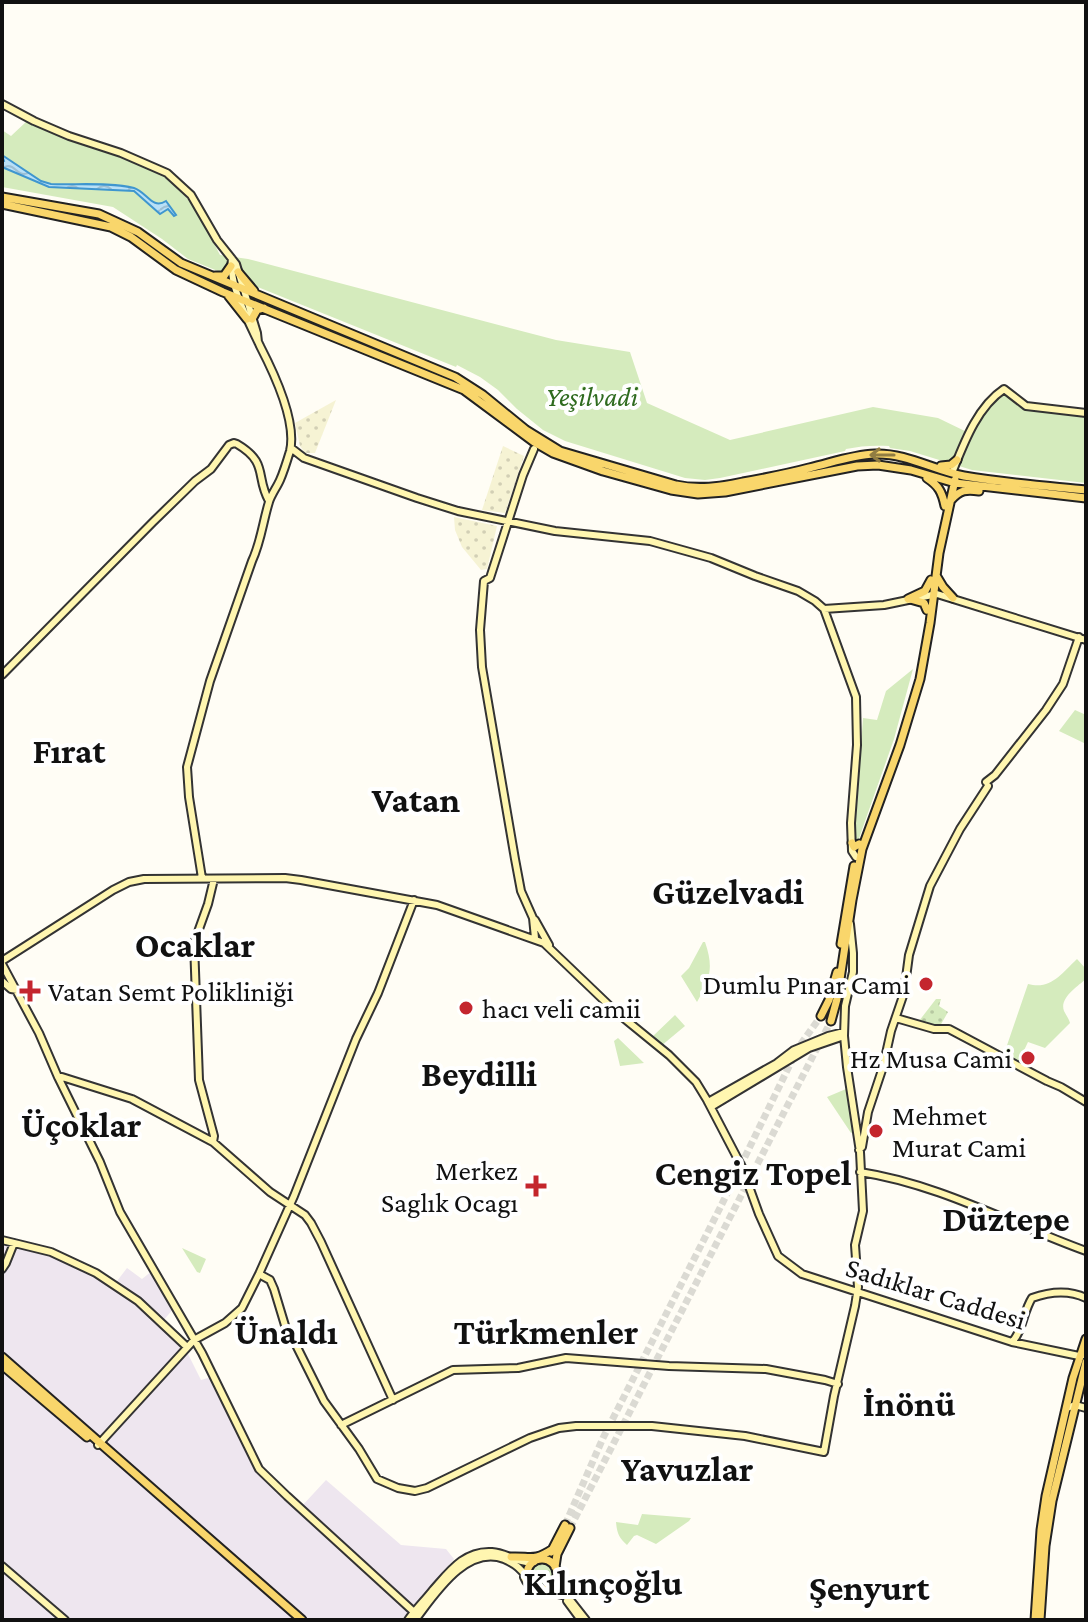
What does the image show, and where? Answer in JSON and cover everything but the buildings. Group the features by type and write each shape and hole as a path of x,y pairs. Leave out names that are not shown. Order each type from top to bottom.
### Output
{"main road":[{"path":"2,197 99,214 138,232 181,263 455,377 526,430 560,451 687,488 714,488 803,470 837,459 875,454 895,455 936,467 953,478 1086,490"},
{"path":"2,204 111,227 131,237 176,270 223,292 464,390 553,453 671,490 698,494 725,492 857,466 878,465 1017,490 1086,498"},
{"path":"210,276 224,276 231,263"},
{"path":"238,272 258,295"},
{"path":"223,292 250,319 257,310 264,308"},
{"path":"936,467 951,465 957,460"},
{"path":"831,1021 862,849 920,679 937,573 947,504 937,484 911,470"},
{"path":"908,599 925,591 931,580 953,478"},
{"path":"947,504 966,489 1002,493 1017,490"},
{"path":"937,573 939,582 953,598"},
{"path":"821,1016 837,971 856,857 855,844 907,710 933,599 931,580"},
{"path":"908,599 924,603 933,599"},
{"path":"1071,1407 1086,1339"},
{"path":"2,1357 296,1620"},
{"path":"1037,1620 1043,1519 1057,1444 1086,1362"},
{"path":"2,1365 99,1444 302,1620"},
{"path":"568,1527 557,1554 557,1577 552,1585 544,1589 534,1587 528,1579 528,1570 553,1549 568,1527"},
{"path":"511,1557 533,1558 553,1549"},
{"path":"543,1559 555,1567"}],"street":[{"path":"2,104 69,136 167,173 191,195 231,263 252,332 277,383 289,420 291,448 282,477 269,501 256,552 210,681 187,767 202,878"},
{"path":"231,263 236,264 239,287"},
{"path":"953,478 965,442 988,402 1004,389 1026,406 1086,413"},
{"path":"953,478 965,442"},
{"path":"2,675 153,522 211,469 229,445 237,444 256,459 269,501"},
{"path":"291,448 304,458 458,511 555,531 650,541 723,562 798,591 815,601 824,609 856,697 858,733 852,796 855,844"},
{"path":"534,449 490,578 484,581 480,639 521,891 551,948"},
{"path":"824,609 884,605 908,599 953,598 1083,638 1063,684 987,784 930,886 911,944 904,993 859,1151"},
{"path":"414,1616 259,1469 207,1363 120,1212 100,1162 2,961 129,882 144,879 287,878 414,900 535,938 551,948 613,1009 669,1055 696,1082 710,1105 809,1048 844,1034"},
{"path":"213,1142 199,1080 194,943 214,879"},
{"path":"99,1444 194,1340 225,1323 242,1308 289,1205 356,1039 375,1002 414,900"},
{"path":"533,918 535,938"},
{"path":"259,1274 270,1280 287,1332 324,1401 377,1479 387,1485 415,1491 530,1438 576,1426 664,1427 745,1436 824,1452 857,1291 855,1245 863,1202 844,1034 845,1006 853,972 850,918"},
{"path":"2,981 17,990"},
{"path":"896,1018 934,1029 949,1029 1086,1102"},
{"path":"58,1077 132,1099 213,1142 264,1186 305,1215 393,1400"},
{"name":"Sadıklar Caddesi","path":"710,1105 743,1169 778,1256 807,1276 1012,1342 1083,1355"},
{"path":"860,1172 885,1175 936,1192 1086,1251"},
{"path":"2,1240 51,1252 96,1273 138,1301 187,1347"},
{"path":"2,1269 14,1243"},
{"path":"1012,1342 1032,1298 1062,1293 1086,1298"},
{"path":"341,1425 453,1370 512,1369 566,1358 766,1369 838,1384"},
{"path":"1071,1407 1086,1408"},
{"path":"414,1616 447,1574 464,1558 485,1552 501,1553 522,1563 534,1562"},
{"path":"408,1620 463,1565 471,1561 496,1557 522,1569 528,1579"},
{"path":"2,1566 65,1620"},
{"path":"522,1569 527,1584 533,1589 562,1595"},
{"path":"557,1577 560,1587 583,1620"},
{"path":"544,1589 562,1595 583,1620"}],"shaded area":[{"path":"336,400 315,453 305,453 300,446 295,423"},
{"path":"503,446 524,456 505,513 482,510"},
{"path":"454,517 497,526 487,569 481,570 462,547"},
{"path":"2,1238 35,1247 114,1285 127,1268 142,1279 152,1271 174,1308 162,1322 190,1347 187,1352 201,1380 215,1376 265,1475 301,1507 326,1480 401,1545 446,1549 454,1559 401,1620 2,1620"}],"green space":[{"name":"Yeşilvadi","path":"27,121 163,172 195,207 220,255 248,259 556,340 630,352 647,403 730,440 873,407 938,418 971,434 986,409 1003,393 1027,409 1086,414 1086,483 972,470 889,446 862,446 705,480 685,478 565,441 543,430 498,390 457,365 188,259 113,207 2,187 2,130 11,136"},
{"path":"913,669 894,739 857,844 854,845 863,718 877,720 886,691"},
{"path":"1075,710 1086,715 1086,744 1059,731"},
{"path":"703,942 708,951 709,973 697,1002 681,976"},
{"path":"1077,959 1086,969 1086,979 1064,1002 1064,1011 1070,1023 1045,1048 1028,1042 1019,1061 1004,1054 1028,984 1049,983"},
{"path":"936,999 941,999 939,1006 948,1012 940,1026 919,1023 919,1021"},
{"path":"675,1015 685,1026 661,1046 652,1037"},
{"path":"618,1038 644,1063 620,1066 614,1041"},
{"path":"846,1089 854,1132 851,1133 827,1097"},
{"path":"182,1248 206,1259 200,1273 197,1272"},
{"path":"642,1514 691,1518 656,1544 637,1535 627,1545 619,1535 616,1522 638,1525"},
{"path":"542,1564 550,1567 553,1575 550,1583 542,1586 534,1583 531,1575 534,1567"}],"water":[{"path":"2,155 41,181 134,188 153,202 166,201 176,215 168,209 160,214 134,191 49,187 2,167"}],"tunnel":[{"path":"565,1525 603,1438 798,1048 821,1016"},
{"path":"570,1528 831,1021"}],"place":[{"name":"Dumlu Pınar Cami","path":"926,984"},
{"name":"Vatan Semt Polikliniği","path":"30,991"},
{"name":"hacı veli camii","path":"466,1008"},
{"name":"Hz Musa Cami","path":"1028,1058"},
{"name":"Mehmet Murat Cami","path":"876,1131"},
{"name":"Merkez Saglık Ocagı","path":"536,1186"}],"district":[{"name":"Fırat","path":"69,750"},
{"name":"Vatan","path":"416,799"},
{"name":"Güzelvadi","path":"728,891"},
{"name":"Ocaklar","path":"195,944"},
{"name":"Beydilli","path":"479,1073"},
{"name":"Üçoklar","path":"81,1124"},
{"name":"Cengiz Topel","path":"753,1172"},
{"name":"Düztepe","path":"1006,1218"},
{"name":"Ünaldı","path":"286,1331"},
{"name":"Türkmenler","path":"546,1331"},
{"name":"İnönü","path":"909,1403"},
{"name":"Yavuzlar","path":"687,1468"},
{"name":"Kılınçoğlu","path":"603,1582"},
{"name":"Şenyurt","path":"869,1587"}]}
